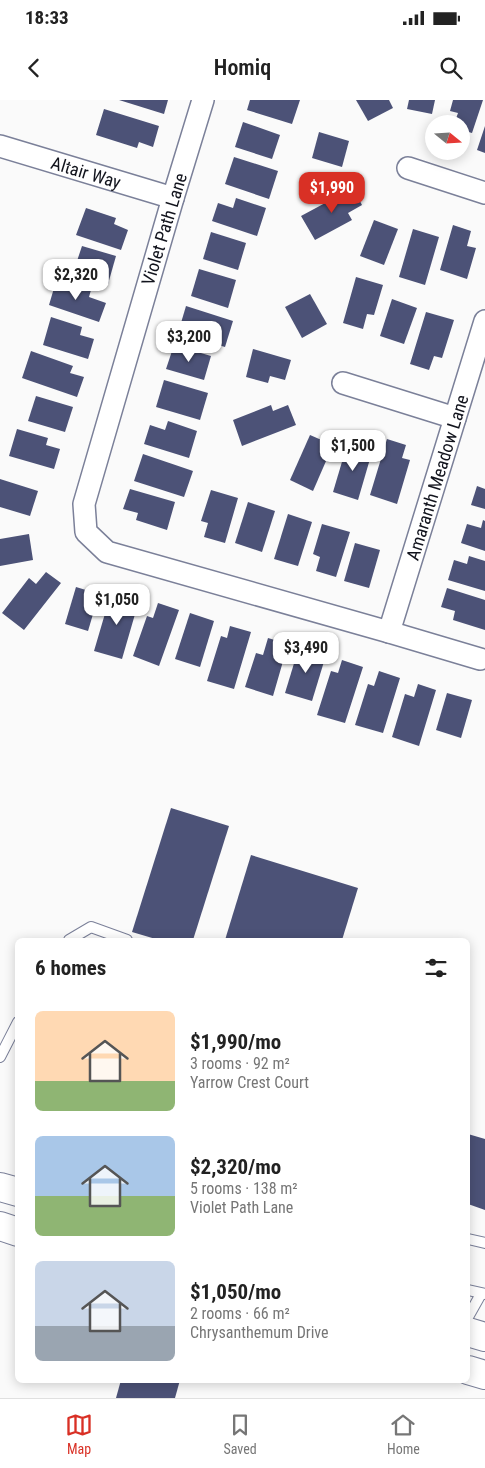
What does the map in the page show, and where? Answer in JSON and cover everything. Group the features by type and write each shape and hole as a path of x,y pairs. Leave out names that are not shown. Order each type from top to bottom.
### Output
{"main road":[{"path":"0,1187 15,1191"},
{"path":"0,1226 15,1231"},
{"path":"470,1333 485,1337"},
{"path":"470,1371 485,1375"}],"street":[{"name":"Violet Path Lane","path":"203,100 84,504 86,532 107,552 389,632"},
{"name":"Altair Way","path":"0,146 173,198"},
{"path":"408,168 485,193"},
{"name":"Amaranth Meadow Lane","path":"389,632 485,321"},
{"path":"343,383 455,418"},
{"path":"389,632 480,659"}],"lane":[{"path":"73,938 92,927 122,938"},
{"path":"0,1057 15,1028"},
{"path":"470,1239 485,1243"},
{"path":"470,1291 483,1294 470,1315"}],"building":[{"path":"119,100 168,100 164,114"},
{"path":"250,100 300,100 292,124 247,110"},
{"path":"356,100 389,100 393,108 368,121"},
{"path":"409,100 435,100 432,114 407,109"},
{"path":"453,100 483,100 472,133 470,132 470,115 457,115 458,113 450,111"},
{"path":"104,109 159,126 153,147 139,142 137,148 96,135"},
{"path":"243,122 280,135 272,159 235,147"},
{"path":"485,126 485,153 477,150"},
{"path":"319,132 349,141 342,167 312,158"},
{"path":"234,157 278,171 269,199 225,184"},
{"path":"353,188 362,205 348,213 352,220 315,240 301,216"},
{"path":"236,198 266,208 257,236 212,221 218,203 233,208"},
{"path":"86,208 116,218 114,224 128,230 121,250 76,235"},
{"path":"374,220 398,229 384,265 360,256"},
{"path":"453,225 471,231 467,246 476,248 467,279 440,270"},
{"path":"413,229 439,237 425,285 399,277"},
{"path":"211,232 246,243 238,270 203,259"},
{"path":"82,246 116,256 108,284 73,273"},
{"path":"199,269 236,280 228,308 191,296"},
{"path":"356,277 383,285 374,315 367,314 363,329 343,323"},
{"path":"57,278 91,290 89,297 106,303 99,322 49,305"},
{"path":"310,294 327,324 302,338 285,307"},
{"path":"392,299 417,308 404,344 380,336"},
{"path":"186,306 233,321 225,347 178,333"},
{"path":"426,312 454,320 442,358 434,356 429,370 410,364"},
{"path":"51,317 82,327 80,335 94,339 88,359 43,345"},
{"path":"174,345 211,356 204,380 166,369"},
{"path":"253,349 291,360 285,380 270,376 268,383 246,377"},
{"path":"31,351 73,366 70,373 84,377 77,397 22,378"},
{"path":"164,380 208,393 200,420 156,407"},
{"path":"36,396 73,407 65,432 28,421"},
{"path":"271,405 273,411 288,405 296,425 242,446 233,420"},
{"path":"168,421 197,431 189,458 144,444 150,425 165,430"},
{"path":"17,429 48,438 46,445 60,449 54,469 9,456"},
{"path":"310,435 333,445 313,491 290,480"},
{"path":"387,439 406,445 402,458 410,460 397,504 370,495"},
{"path":"347,445 372,452 358,500 333,492"},
{"path":"143,454 193,471 184,497 134,481"},
{"path":"0,479 38,491 30,516 0,507"},
{"path":"477,486 485,489 485,509 471,505"},
{"path":"130,489 175,502 167,530 136,520 138,513 123,509"},
{"path":"211,490 238,498 225,543 204,537 208,523 201,521"},
{"path":"248,502 275,511 262,552 235,543"},
{"path":"288,514 312,522 298,566 274,559"},
{"path":"483,520 485,521 485,551 461,543 467,524 481,528"},
{"path":"322,524 350,532 336,577 316,571 320,557 313,554"},
{"path":"29,534 33,560 0,566 0,539"},
{"path":"355,543 380,550 369,588 344,581"},
{"path":"469,556 485,561 485,591 448,580 454,560 467,564"},
{"path":"46,572 61,583 24,630 2,613 29,578 36,584"},
{"path":"76,587 99,594 88,631 65,624"},
{"path":"447,588 485,600 485,630 453,620 455,611 441,607"},
{"path":"120,591 140,597 122,659 94,651 109,600 117,603"},
{"path":"158,603 179,610 159,666 133,656 147,616 153,618"},
{"path":"190,613 214,621 200,667 175,659"},
{"path":"230,626 251,632 234,689 207,681 221,636 227,638"},
{"path":"268,638 288,644 273,696 245,687 256,653 263,655"},
{"path":"299,647 326,655 312,701 285,693"},
{"path":"342,660 363,667 345,723 317,715 331,671 338,673"},
{"path":"379,671 400,678 383,733 355,725 368,684 374,686"},
{"path":"418,684 436,690 419,746 392,737 405,694 414,697"},
{"path":"447,693 472,700 461,738 436,730"},
{"path":"171,808 229,826 194,938 152,938 132,932"},
{"path":"251,855 358,888 343,938 226,938"},
{"path":"470,1135 485,1139 485,1210 470,1205"},
{"path":"120,1383 179,1383 175,1398 116,1398"}]}
